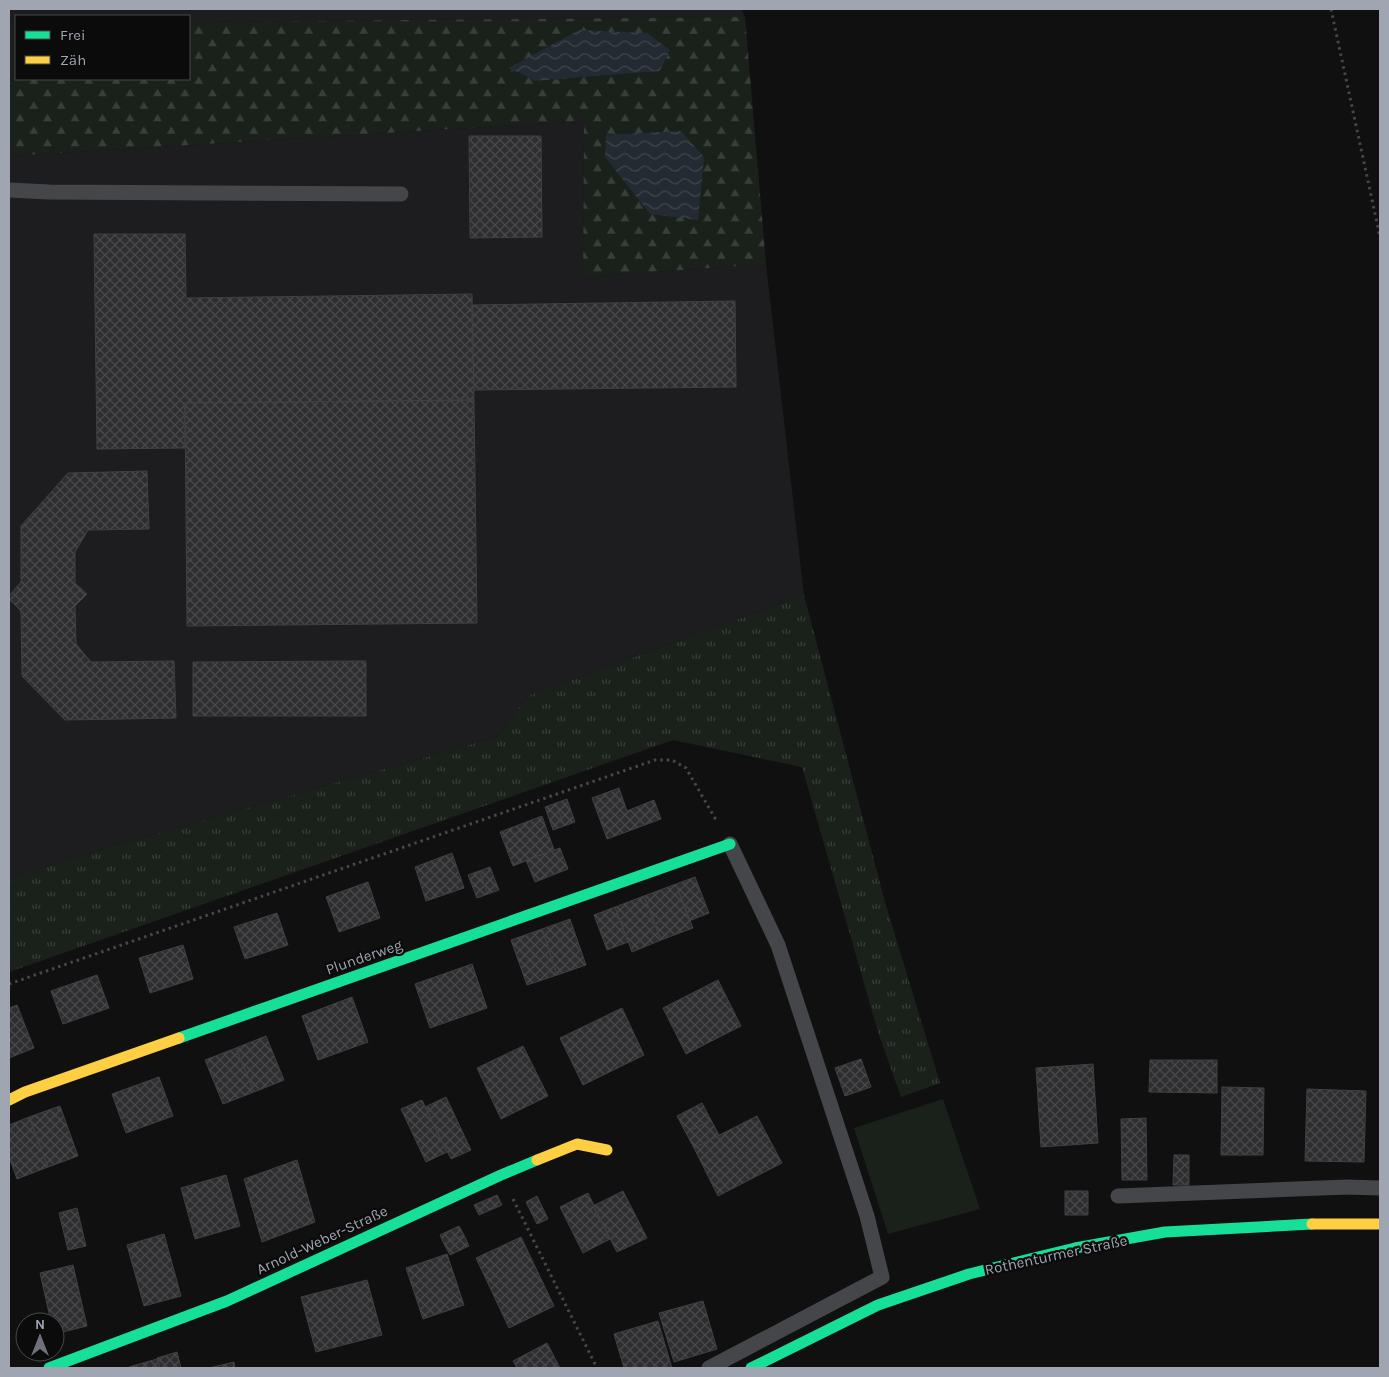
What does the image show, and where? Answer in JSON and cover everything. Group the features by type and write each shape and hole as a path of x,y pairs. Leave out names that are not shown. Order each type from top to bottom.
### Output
{"street":[{"name":"Plunderweg","path":"9,1100 25,1092 730,844"},
{"name":"Arnold-Weber-Straße","path":"49,1368 227,1301 501,1175 577,1144 607,1150"},
{"name":"Rothenturmer Straße","path":"751,1368 878,1305 969,1274 1076,1248 1165,1232 1269,1225 1380,1224"}],"lane":[{"path":"9,190 49,192 401,194"},
{"path":"709,1368 882,1277 867,1216 778,945 730,844"},
{"path":"1118,1196 1347,1187 1380,1188"}],"path":[{"path":"1331,9 1380,237"},
{"path":"9,984 655,760 672,760 686,768 730,844"},
{"path":"501,1175 597,1368"}],"shaded area":[{"path":"9,9 741,9 745,17 190,22 190,15 15,15 15,23 9,23"},
{"path":"584,121 583,277 766,264 804,595 528,696 497,737 89,853 9,878 9,156"}],"green space":[{"path":"745,17 766,264 583,277 584,121 9,156 9,23 15,23 15,80 190,80 190,22","holes":["579,30 670,50 660,71 535,81 510,69"]},
{"path":"804,595 885,902 940,1083 901,1097 878,1032 802,767 673,740 9,972 9,878 89,853 497,737 528,696"},
{"path":"943,1099 980,1209 888,1234 854,1128"}],"water":[{"path":"579,30 647,33 670,50 660,71 535,81 509,68"},
{"path":"681,131 704,157 698,220 650,214 605,157 606,135"}],"building":[{"path":"469,136 541,136 542,237 470,238"},
{"path":"94,234 185,234 186,298 472,294 474,400 185,403 185,448 97,449"},
{"path":"735,301 736,387 474,390 472,305"},
{"path":"474,400 477,623 187,626 185,403"},
{"path":"147,471 149,529 88,530 75,552 75,583 87,594 75,606 76,644 91,662 174,661 176,718 65,720 22,676 21,611 9,599 9,596 21,582 21,526 68,473"},
{"path":"366,661 366,716 193,716 193,662"},
{"path":"619,788 627,811 654,800 661,819 607,839 592,798"},
{"path":"567,799 575,822 564,826 556,803"},
{"path":"556,803 564,826 553,830 545,807"},
{"path":"542,816 554,850 513,866 500,832"},
{"path":"560,848 568,869 535,882 526,860"},
{"path":"452,853 464,888 426,901 415,867"},
{"path":"490,867 499,890 488,894 479,871"},
{"path":"479,871 488,894 477,898 468,875"},
{"path":"695,877 709,913 689,921 676,884"},
{"path":"368,882 380,918 339,932 326,897"},
{"path":"676,884 693,928 661,940 644,896"},
{"path":"644,896 661,940 632,952 615,907"},
{"path":"615,907 628,942 607,950 594,915"},
{"path":"277,913 288,945 245,959 234,927"},
{"path":"570,919 586,965 557,975 542,929"},
{"path":"542,929 557,975 527,985 511,940"},
{"path":"183,945 193,979 150,993 139,958"},
{"path":"472,964 487,1008 430,1028 415,984"},
{"path":"97,975 109,1008 63,1024 51,991"},
{"path":"718,980 741,1026 686,1054 663,1008"},
{"path":"352,997 368,1042 318,1060 302,1016"},
{"path":"17,1005 34,1048 9,1058 9,1008"},
{"path":"622,1008 644,1055 583,1085 560,1038"},
{"path":"266,1036 284,1080 254,1092 236,1048"},
{"path":"523,1046 548,1096 501,1119 477,1068"},
{"path":"236,1048 254,1092 223,1104 205,1060"},
{"path":"861,1059 871,1087 845,1096 835,1068"},
{"path":"1150,1060 1217,1060 1217,1093 1149,1092"},
{"path":"1093,1064 1098,1143 1041,1147 1036,1068"},
{"path":"159,1077 173,1116 126,1133 112,1094"},
{"path":"1222,1087 1264,1088 1263,1155 1221,1155"},
{"path":"1307,1089 1366,1091 1364,1162 1305,1161"},
{"path":"446,1097 471,1150 451,1159 425,1107"},
{"path":"422,1100 447,1152 426,1162 401,1109"},
{"path":"702,1103 711,1120 686,1133 677,1116"},
{"path":"60,1106 78,1156 48,1167 29,1117"},
{"path":"757,1116 782,1163 718,1196 694,1148"},
{"path":"29,1117 48,1167 17,1179 9,1157 9,1125"},
{"path":"1146,1118 1147,1180 1122,1180 1121,1119"},
{"path":"711,1120 719,1135 694,1148 686,1133"},
{"path":"1174,1155 1189,1155 1189,1185 1173,1185"},
{"path":"297,1160 315,1222 262,1242 244,1179"},
{"path":"226,1175 240,1226 195,1239 181,1188"},
{"path":"623,1191 647,1238 617,1252 593,1206"},
{"path":"1065,1191 1088,1191 1088,1215 1065,1215"},
{"path":"588,1193 610,1239 583,1253 560,1207"},
{"path":"497,1195 502,1205 479,1215 474,1205"},
{"path":"537,1196 548,1219 537,1224 526,1202"},
{"path":"77,1208 86,1246 68,1250 59,1213"},
{"path":"459,1226 464,1235 444,1244 440,1235"},
{"path":"164,1234 181,1296 144,1306 127,1245"},
{"path":"464,1235 469,1246 450,1255 444,1244"},
{"path":"521,1237 554,1306 509,1328 476,1258"},
{"path":"447,1254 464,1305 423,1319 406,1268"},
{"path":"73,1265 87,1326 65,1332 65,1312 49,1312 40,1273"},
{"path":"367,1280 382,1335 316,1352 301,1297"},
{"path":"703,1301 717,1349 674,1362 659,1313"},
{"path":"658,1321 672,1368 624,1368 614,1334"},
{"path":"547,1343 560,1368 517,1368 513,1361"},
{"path":"177,1352 181,1368 160,1368 157,1358"},
{"path":"157,1359 160,1368 129,1368 129,1367"},
{"path":"234,1362 235,1368 209,1368"}],"traffic: fast":[{"path":"179,1038 730,844"},
{"path":"49,1368 227,1301 537,1160"},
{"path":"751,1368 878,1305 969,1274 1075,1248 1165,1232 1312,1224"}],"traffic: slow":[{"path":"9,1100 25,1092 179,1038"},
{"path":"537,1160 577,1144 607,1150"},
{"path":"1312,1224 1380,1224"}]}
